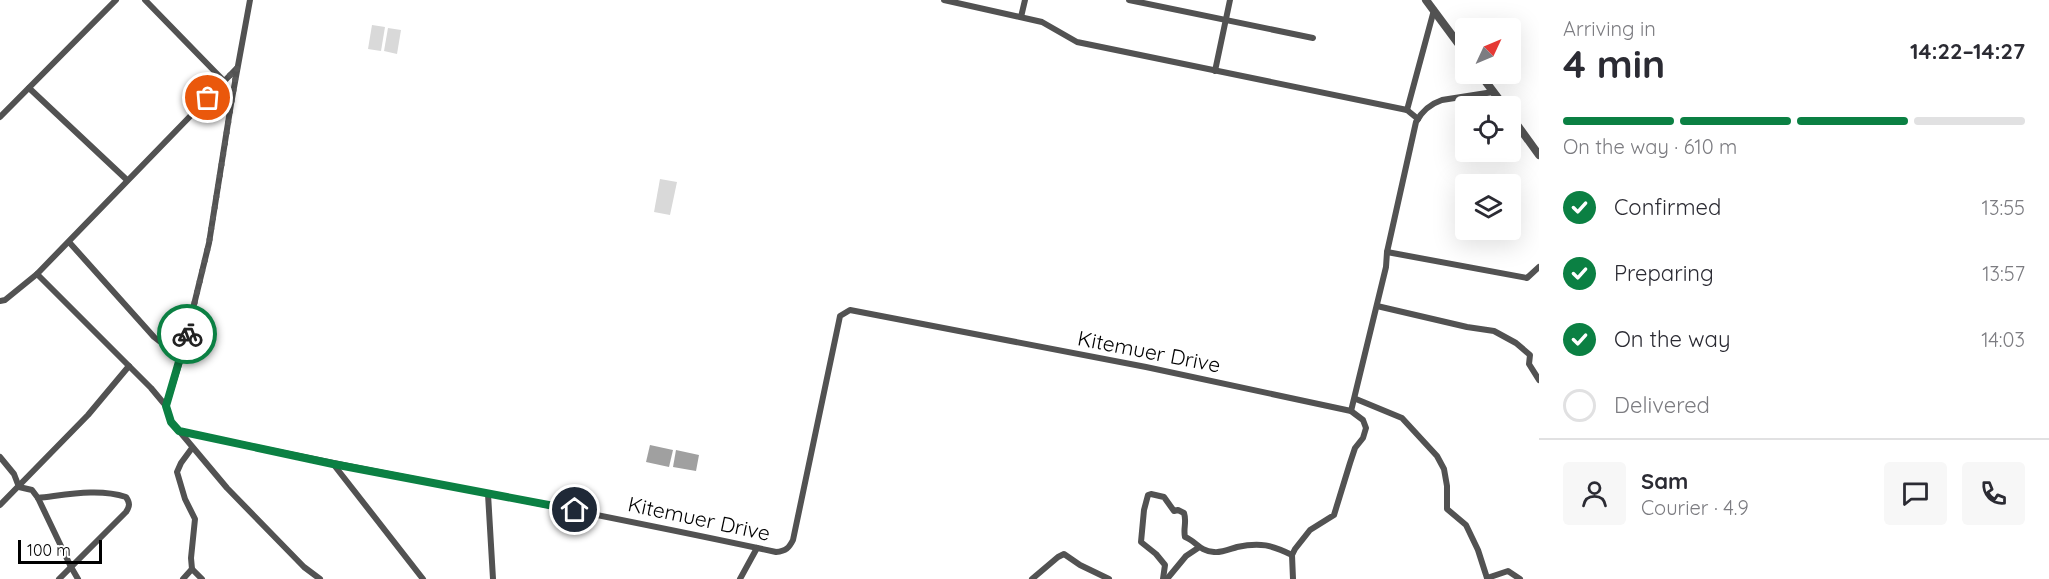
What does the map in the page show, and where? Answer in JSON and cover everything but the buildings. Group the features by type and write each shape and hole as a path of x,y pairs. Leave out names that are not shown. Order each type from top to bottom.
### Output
{"street":[{"path":"0,117 116,0"},
{"path":"145,0 224,81"},
{"path":"166,406 181,358 209,243 250,0"},
{"path":"944,0 1042,22 1077,42 1407,110 1418,119"},
{"path":"1021,17 1025,0"},
{"path":"1128,0 1313,38"},
{"path":"1215,71 1230,0"},
{"path":"1426,0 1455,39"},
{"path":"1407,110 1434,10"},
{"path":"0,302 37,274 237,68"},
{"path":"1487,84 1496,96"},
{"path":"29,88 127,180"},
{"path":"1293,579 1292,555 1310,530 1334,515 1355,448 1363,438 1366,428 1363,420 1351,411 1356,399 1418,119 1422,112 1434,102 1493,92"},
{"path":"1521,130 1539,154"},
{"path":"69,242 154,337 181,358"},
{"path":"1387,252 1527,278 1539,267"},
{"path":"1376,266 1386,267"},
{"path":"37,274 166,406 171,422 250,512 304,567 320,579"},
{"path":"1377,306 1494,331 1505,336 1530,355 1529,364 1539,380"},
{"name":"Kitemuer Drive","path":"179,431 776,552 789,548 793,540 840,316 845,311 850,310 1157,370 1351,411"},
{"path":"0,505 88,415 129,366"},
{"path":"1356,399 1402,418 1437,456 1444,469 1447,509 1466,525 1478,550 1487,578 1508,571 1520,579"},
{"path":"183,579 192,569 195,519 185,500 177,472 192,448"},
{"path":"0,457 14,474 19,487"},
{"path":"333,464 423,579"},
{"path":"19,487 32,490 38,498 78,579"},
{"path":"38,498 103,493 120,495 129,501 130,507 126,512 59,579"},
{"path":"488,494 493,579"},
{"path":"1165,579 1165,565 1141,542 1144,510 1149,494 1164,497 1174,511 1184,513 1187,521 1185,537 1191,539 1198,548 1215,553 1241,546 1265,544 1292,555"},
{"path":"740,579 757,548"},
{"path":"1165,579 1186,556 1198,548"},
{"path":"1032,579 1064,554 1080,565 1109,579"},
{"path":"192,569 202,579"}],"shaded area":[{"path":"372,25 385,27 381,51 368,49"},
{"path":"388,28 401,30 397,54 384,51"},
{"path":"660,179 677,182 670,215 654,212"},
{"path":"650,445 673,450 669,467 646,462"},
{"path":"676,450 699,455 696,471 673,467"}],"way so far":[{"path":"187,334 209,243 237,68 208,98"}],"route":[{"path":"187,334 166,406 171,422 179,431 333,464 575,510"}]}
